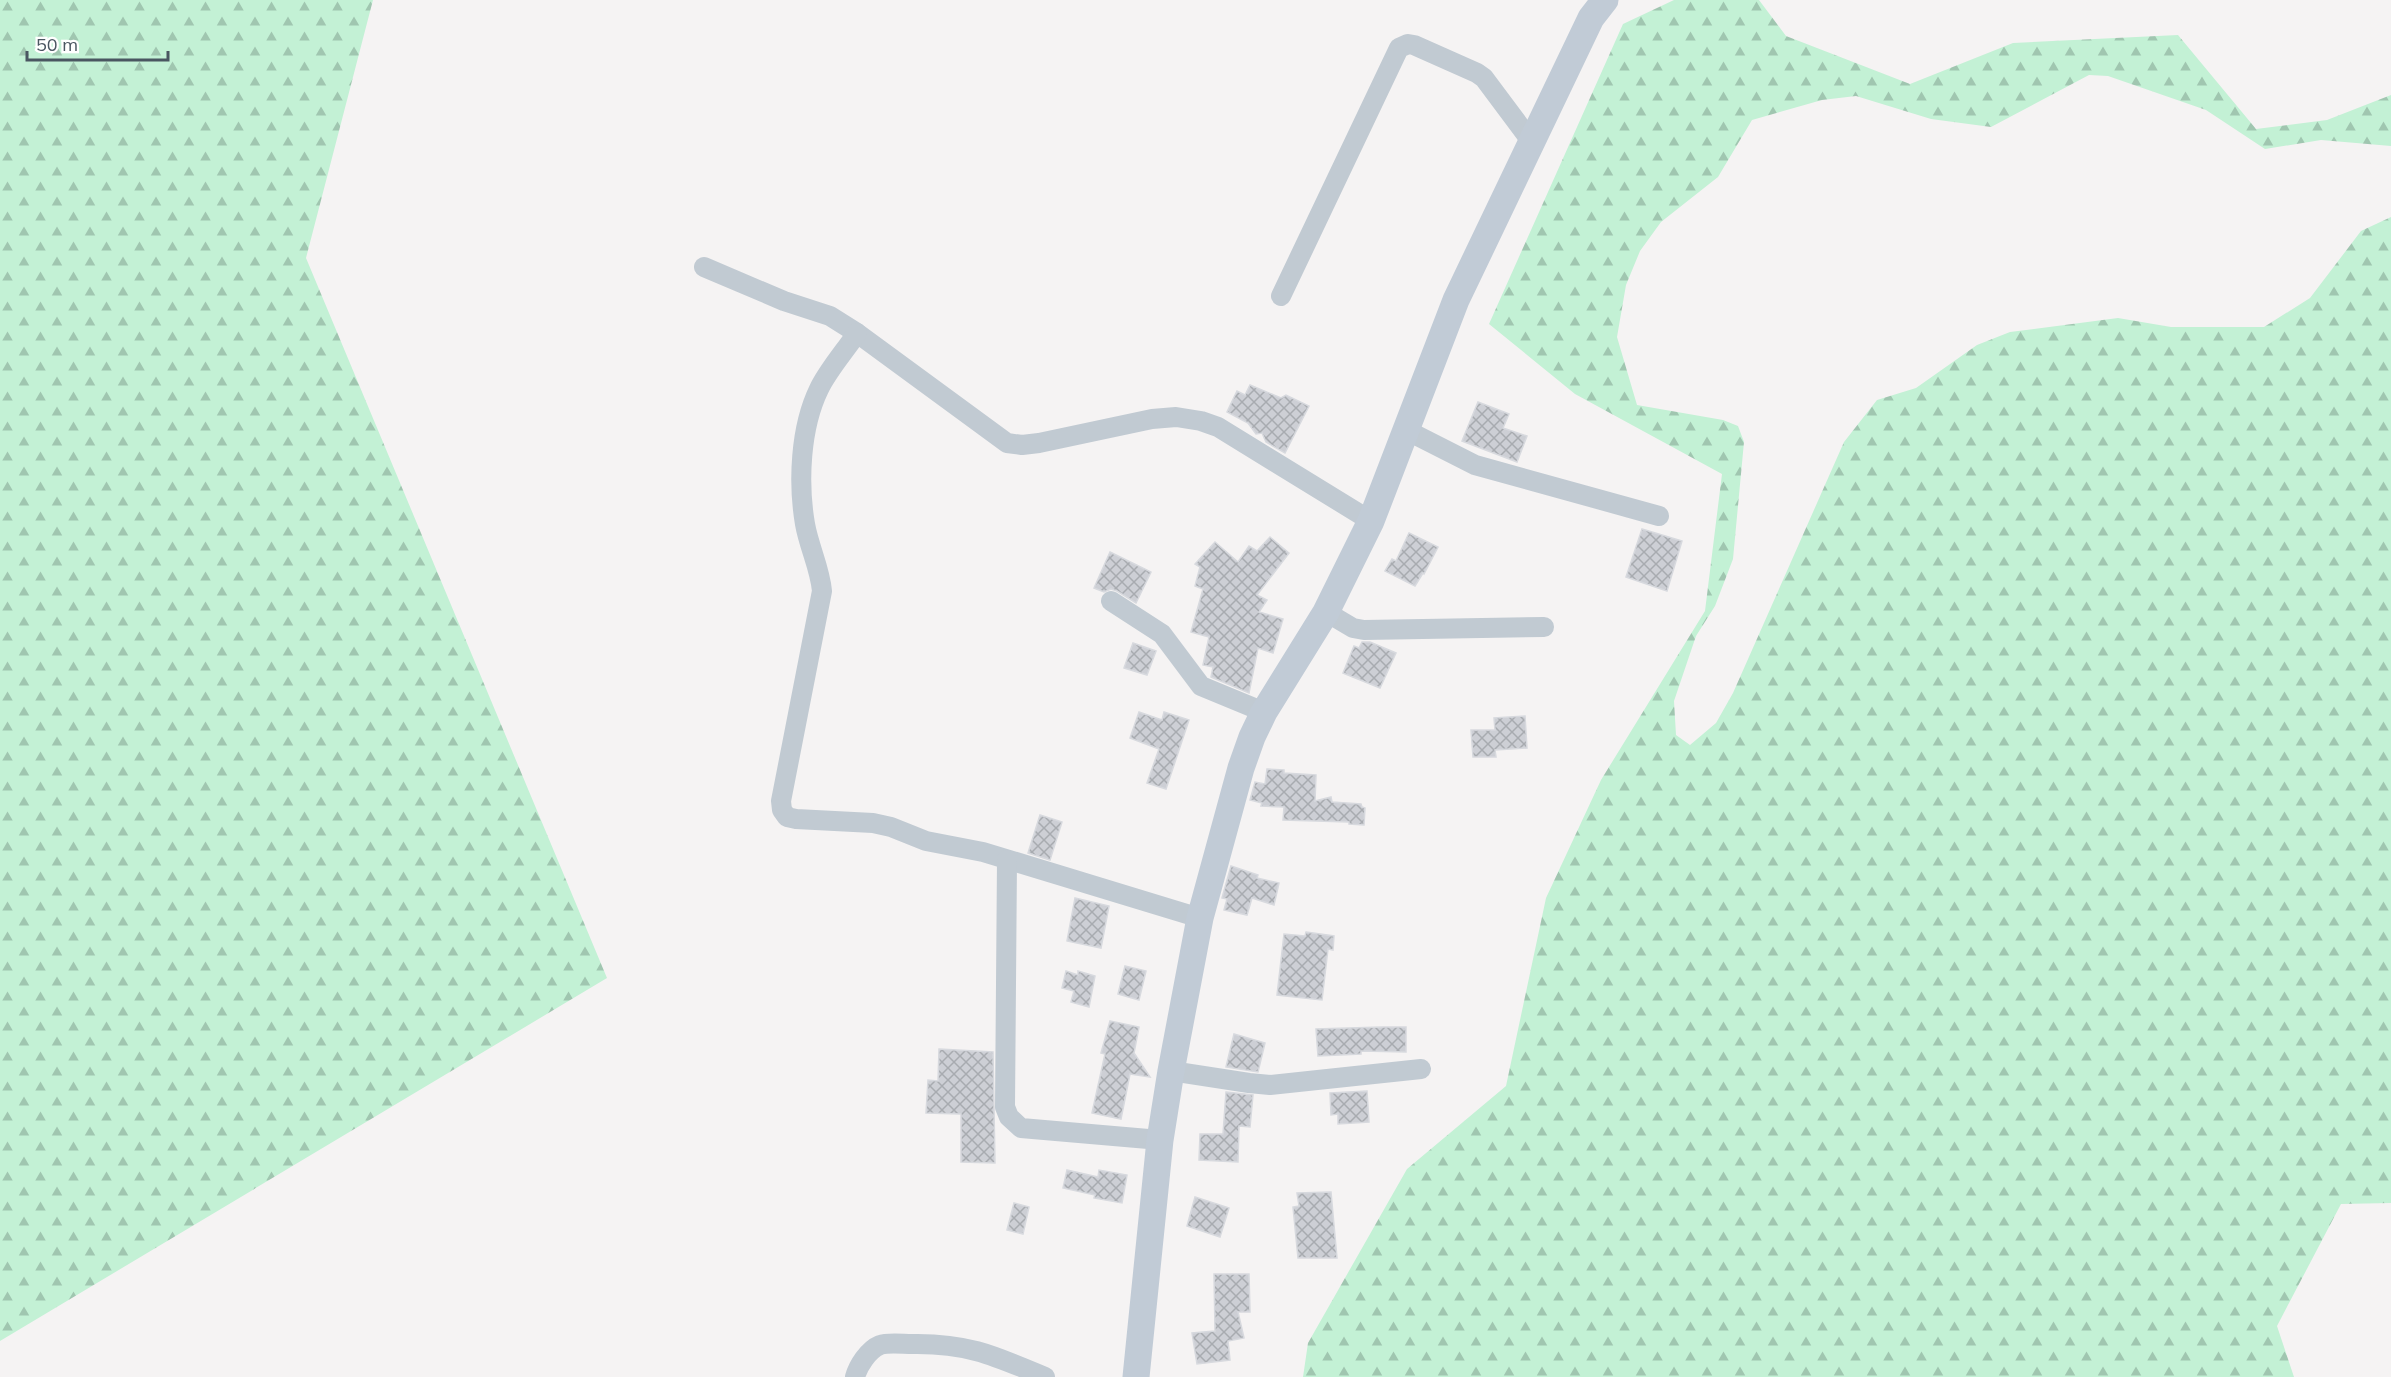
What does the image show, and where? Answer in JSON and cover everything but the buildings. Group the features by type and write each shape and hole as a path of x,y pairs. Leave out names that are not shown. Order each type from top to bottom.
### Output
{"main road":[{"path":"1136,1377 1160,1140 1171,1071 1200,918 1241,768 1264,712 1326,612 1371,521 1456,300 1591,18 1605,0"}],"street":[{"path":"1281,296 1400,48 1408,44 1414,45 1477,73 1484,78 1531,141"},
{"path":"704,267 783,301 831,316 1007,443 1022,445 1039,443 1152,419 1176,417 1201,421 1228,433 1371,521"},
{"path":"857,333 820,387 814,400 801,457 800,473 805,524 821,578 822,591 781,801 787,817 882,825 926,841 983,852 1200,918"},
{"path":"1406,430 1475,465 1659,516"},
{"path":"1111,602 1162,634 1201,686 1264,712"},
{"path":"1326,612 1353,628 1364,630 1545,627"},
{"path":"1007,860 1005,1107 1009,1117 1021,1128 1160,1140"},
{"path":"1171,1071 1270,1084 1421,1069"},
{"path":"855,1377 863,1360 880,1345 941,1343 991,1354 1045,1377"}],"green space":[{"path":"0,0 373,0 306,258 607,978 0,1341"},
{"path":"1674,0 1759,0 1786,36 1910,84 2013,43 2178,35 2256,129 2327,120 2391,95 2391,146 2321,140 2265,149 2206,110 2108,76 2089,75 1991,127 1931,119 1856,96 1822,100 1752,120 1718,177 1661,222 1640,251 1626,285 1617,337 1637,405 1723,420 1738,426 1744,442 1733,559 1715,606 1696,636 1674,701 1676,735 1690,745 1716,723 1733,693 1844,442 1877,400 1916,388 1977,345 2010,332 2118,318 2171,327 2264,327 2310,298 2361,231 2391,217 2391,1203 2341,1204 2277,1326 2294,1377 1303,1377 1308,1343 1407,1169 1506,1086 1546,898 1601,780 1705,611 1722,474 1575,394 1489,324 1623,24"}]}
